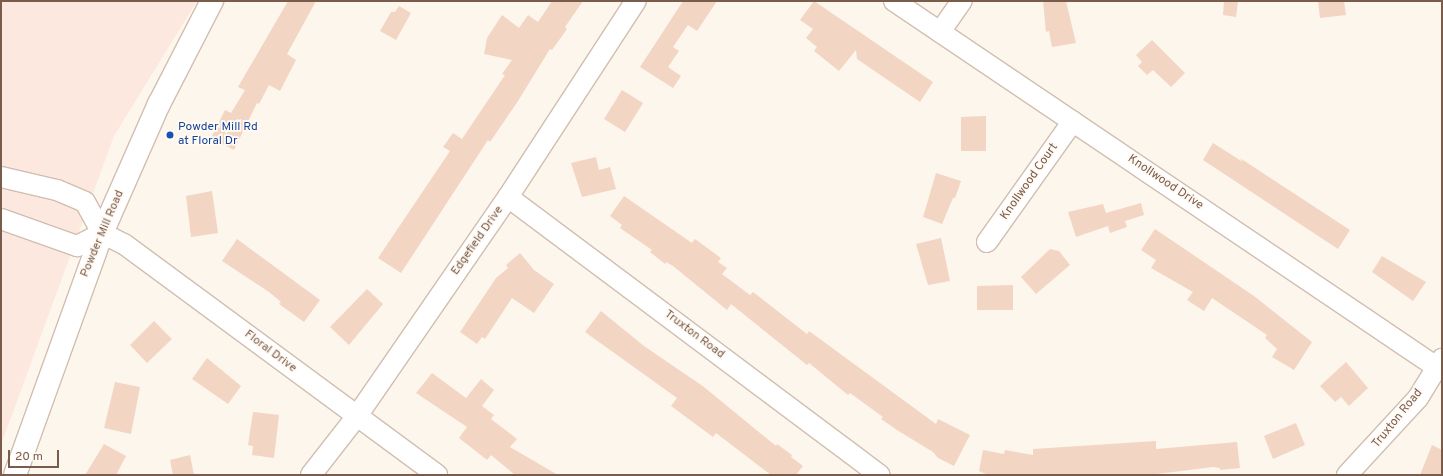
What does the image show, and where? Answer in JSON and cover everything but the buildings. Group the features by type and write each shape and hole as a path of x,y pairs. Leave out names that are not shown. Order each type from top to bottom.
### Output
{"main road":[{"name":"Powder Mill Road","path":"14,475 102,233 159,104 212,1"}],"street":[{"name":"Edgefield Drive","path":"311,475 357,416 508,196 636,1"},
{"name":"Knollwood Drive","path":"894,1 1439,363"},
{"path":"940,32 962,1"},
{"name":"Knollwood Court","path":"987,242 1073,121"},
{"path":"1,177 57,190 85,202 102,233 77,246 1,219"},
{"name":"Truxton Road","path":"508,196 879,475"},
{"name":"Floral Drive","path":"102,233 124,244 437,475"},
{"name":"Truxton Road","path":"1347,475 1418,398 1439,363"}],"shaded area":[{"path":"1,1 197,1 114,136 1,445"}],"place":[{"name":"Powder Mill Rd at Floral Dr","path":"170,135"}]}
